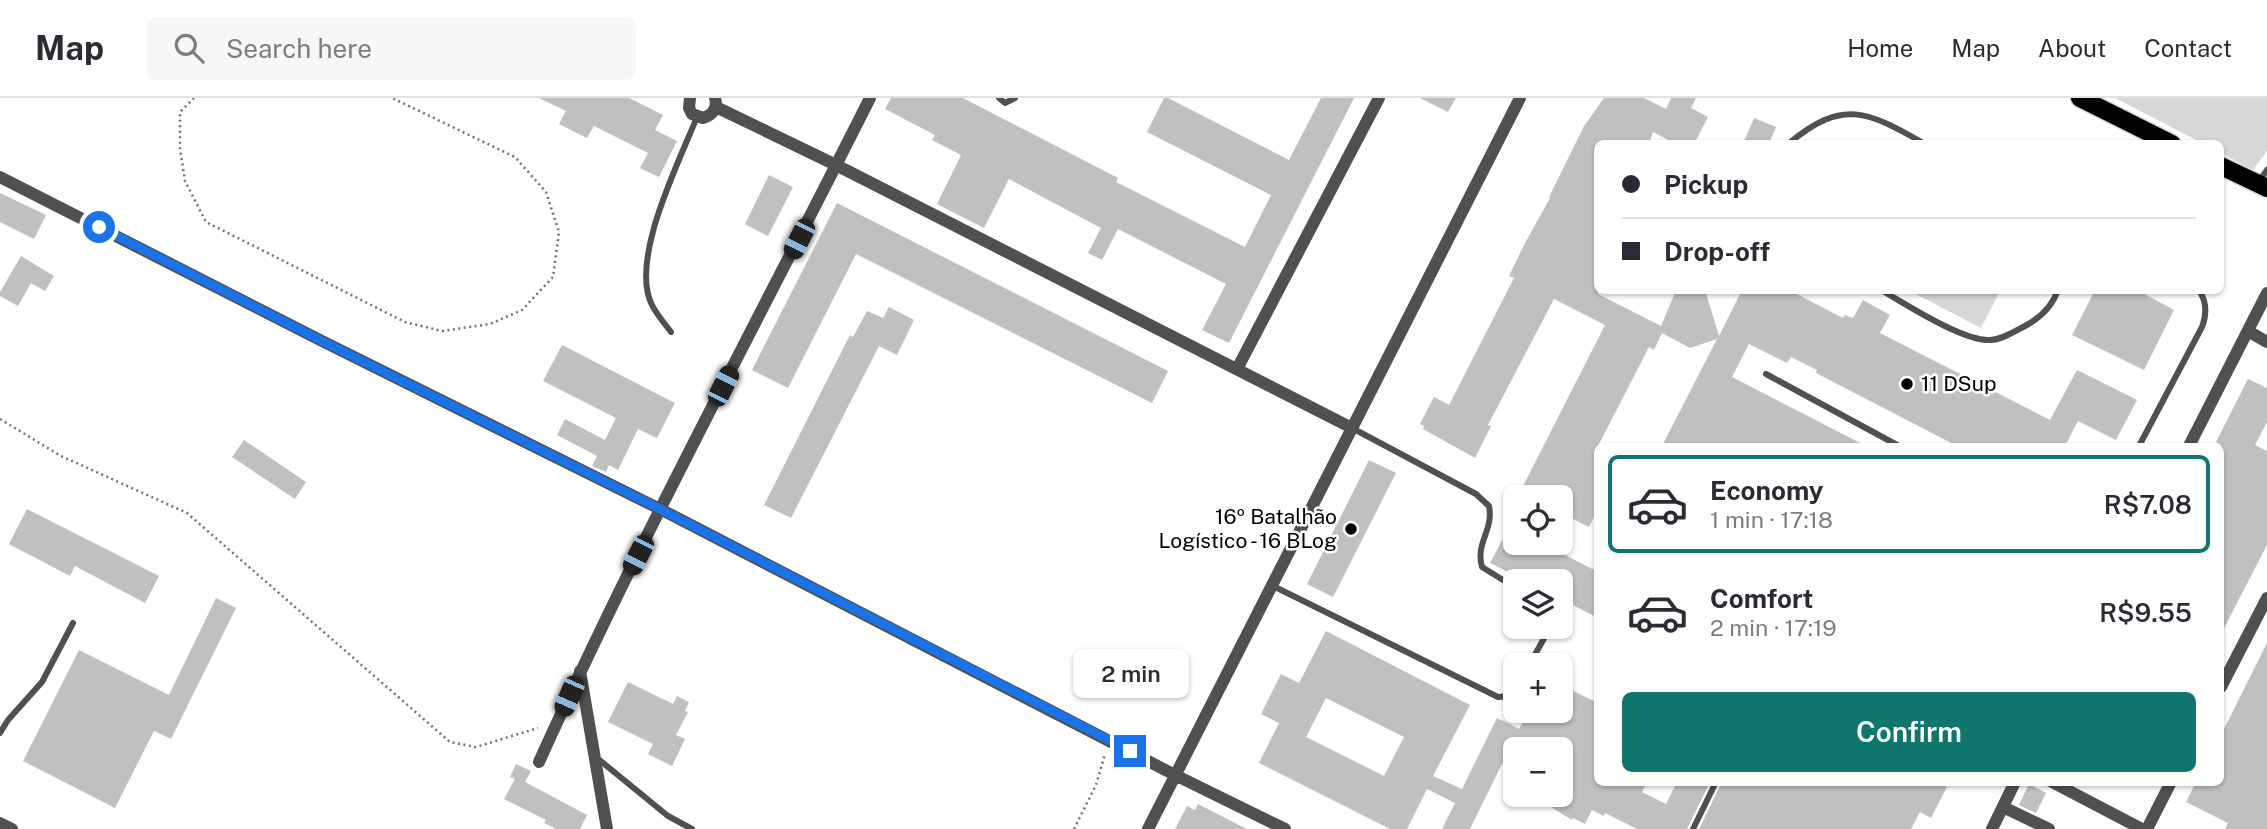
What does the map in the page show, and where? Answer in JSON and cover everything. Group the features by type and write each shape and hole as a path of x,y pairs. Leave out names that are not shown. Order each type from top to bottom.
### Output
{"main road":[{"path":"2080,98 2164,140"},
{"path":"2224,167 2264,181"}],"street":[{"path":"690,98 689,108 697,117 709,116 716,102 1352,428"},
{"path":"539,762 580,671 660,509 870,98"},
{"path":"1237,369 1378,98"},
{"path":"1148,829 1520,98"},
{"path":"0,177 660,509 1285,829"},
{"path":"2191,443 2267,293"},
{"path":"2248,331 2267,342"},
{"path":"2224,681 2267,598"},
{"path":"580,671 607,829"},
{"path":"1992,829 2013,786"},
{"path":"2060,786 2145,829 2169,786"},
{"path":"2003,807 2049,829"},
{"path":"0,822 12,829"}],"lane":[{"path":"999,98 1005,103 1015,98"},
{"path":"1792,140 1807,126 1834,113 1846,111 1869,113 1918,140"},
{"path":"671,332 651,304 646,263 653,230 697,117"},
{"path":"1888,294 1950,328 1972,337 1990,340 2009,335 2034,321 2048,309 2056,294"},
{"path":"2141,443 2202,327 2206,309 2202,294"},
{"path":"1766,374 1893,443"},
{"path":"1352,428 1476,494 1489,506 1490,523 1479,552 1482,567 1503,580"},
{"path":"1272,586 1498,697 1503,697"},
{"path":"0,733 42,682 73,623"},
{"path":"595,757 668,816 692,829"},
{"path":"1693,829 1714,786"}],"path":[{"path":"194,98 180,112 180,148 185,181 206,222 405,322 442,331 490,324 522,310 553,277 559,232 546,192 516,157 392,98"},
{"path":"0,419 61,457 187,513 450,742 476,747 557,722"},
{"path":"1074,829 1096,785 1109,740"}],"shaded area":[{"path":"2115,98 2267,98 2267,151 2253,170 2224,155 2224,140 2196,140"},
{"path":"1916,294 1998,294 1981,328"}],"building":[{"path":"539,98 629,98 663,115 655,130 677,141 659,177 640,168 648,153 594,126 587,138 559,124 566,111"},
{"path":"891,98 963,98 1118,178 1116,182 1245,247 1271,195 1147,132 1164,98 1289,160 1321,98 1354,98 1229,343 1202,330 1226,284 1118,229 1102,260 1088,253 1101,228 1009,179 984,228 937,204 961,155 932,140 935,135 885,109"},
{"path":"1420,98 1456,98 1448,112"},
{"path":"1604,98 1644,98 1666,109 1671,98 1696,98 1691,108 1708,117 1696,140 1668,140 1653,132 1650,140 1594,140 1594,294 1661,326 1674,294 1706,294 1719,336 1740,294 1797,294 1843,318 1845,315 1853,318 1863,300 1890,315 1880,333 2050,420 2077,370 2137,400 2116,440 2078,421 2067,443 1951,443 1816,373 1817,370 1791,357 1787,363 1749,344 1732,377 1860,443 1664,443 1717,339 1690,348 1662,333 1654,350 1649,347 1600,443 1594,443 1594,517 1589,527 1573,519 1573,485 1524,485 1605,325 1554,299 1488,425 1491,426 1475,458 1423,429 1424,426 1420,424 1434,397 1449,405 1514,278 1509,276 1584,126"},
{"path":"1754,118 1776,127 1771,140 1745,140"},
{"path":"769,175 793,187 768,236 745,224"},
{"path":"0,193 46,215 34,239 0,222"},
{"path":"837,203 1168,371 1152,403 856,254 788,388 752,370"},
{"path":"21,256 54,276 45,291 31,283 18,306 0,296 0,292"},
{"path":"2093,294 2144,294 2174,310 2144,370 2072,335"},
{"path":"889,307 914,320 897,355 879,346 791,518 764,505 850,335 853,337 867,311 883,318"},
{"path":"562,345 675,403 657,438 638,429 618,470 609,465 606,472 592,466 597,456 557,435 565,419 605,440 616,418 543,381"},
{"path":"2248,379 2267,388 2267,422 2255,445 2267,451 2267,545 2224,628 2224,443 2216,442"},
{"path":"244,440 306,482 295,499 232,457"},
{"name":"16º Batalhão Logístico - 16 BLog","path":"1369,460 1396,473 1333,597 1307,584"},
{"path":"27,509 159,576 145,603 75,566 70,576 9,544"},
{"path":"1503,538 1503,555 1565,555 1594,570 1594,616 1573,605 1573,569 1503,570 1490,563"},
{"path":"216,598 236,608 171,739 154,731 115,808 23,761 79,650 169,695"},
{"path":"1326,631 1470,705 1433,776 1462,789 1497,718 1519,729 1522,723 1573,723 1573,691 1594,701 1594,786 1645,786 1642,792 1666,804 1675,786 1708,786 1687,829 1637,829 1605,813 1604,816 1592,810 1585,824 1573,818 1572,820 1551,807 1573,807 1573,737 1503,737 1503,764 1470,829 1442,829 1455,803 1427,789 1407,829 1390,829 1259,763 1279,723 1261,714 1281,674 1299,683","holes":["1326,698 1404,737 1384,776 1306,737"]},
{"path":"2267,643 2267,829 2225,829 2228,823 2186,802 2194,786 2224,786 2224,729"},
{"path":"628,682 673,704 677,696 689,702 685,711 688,712 676,735 685,739 672,766 648,754 653,744 608,722"},
{"path":"516,764 531,771 525,782 587,815 580,829 556,829 544,823 546,820 504,799 515,779 510,777"},
{"path":"1720,786 1947,787 1931,818 1920,812 1911,829 1699,829"},
{"path":"2028,786 2046,793 2036,813 2019,805"},
{"path":"1198,804 1247,829 1175,829 1187,806 1195,810"}],"place":[{"name":"11 DSup","path":"1907,384"},
{"name":"16º Batalhão Logístico - 16 BLog","path":"1351,529"}],"route":[{"path":"99,227 660,509 1130,751"}]}
